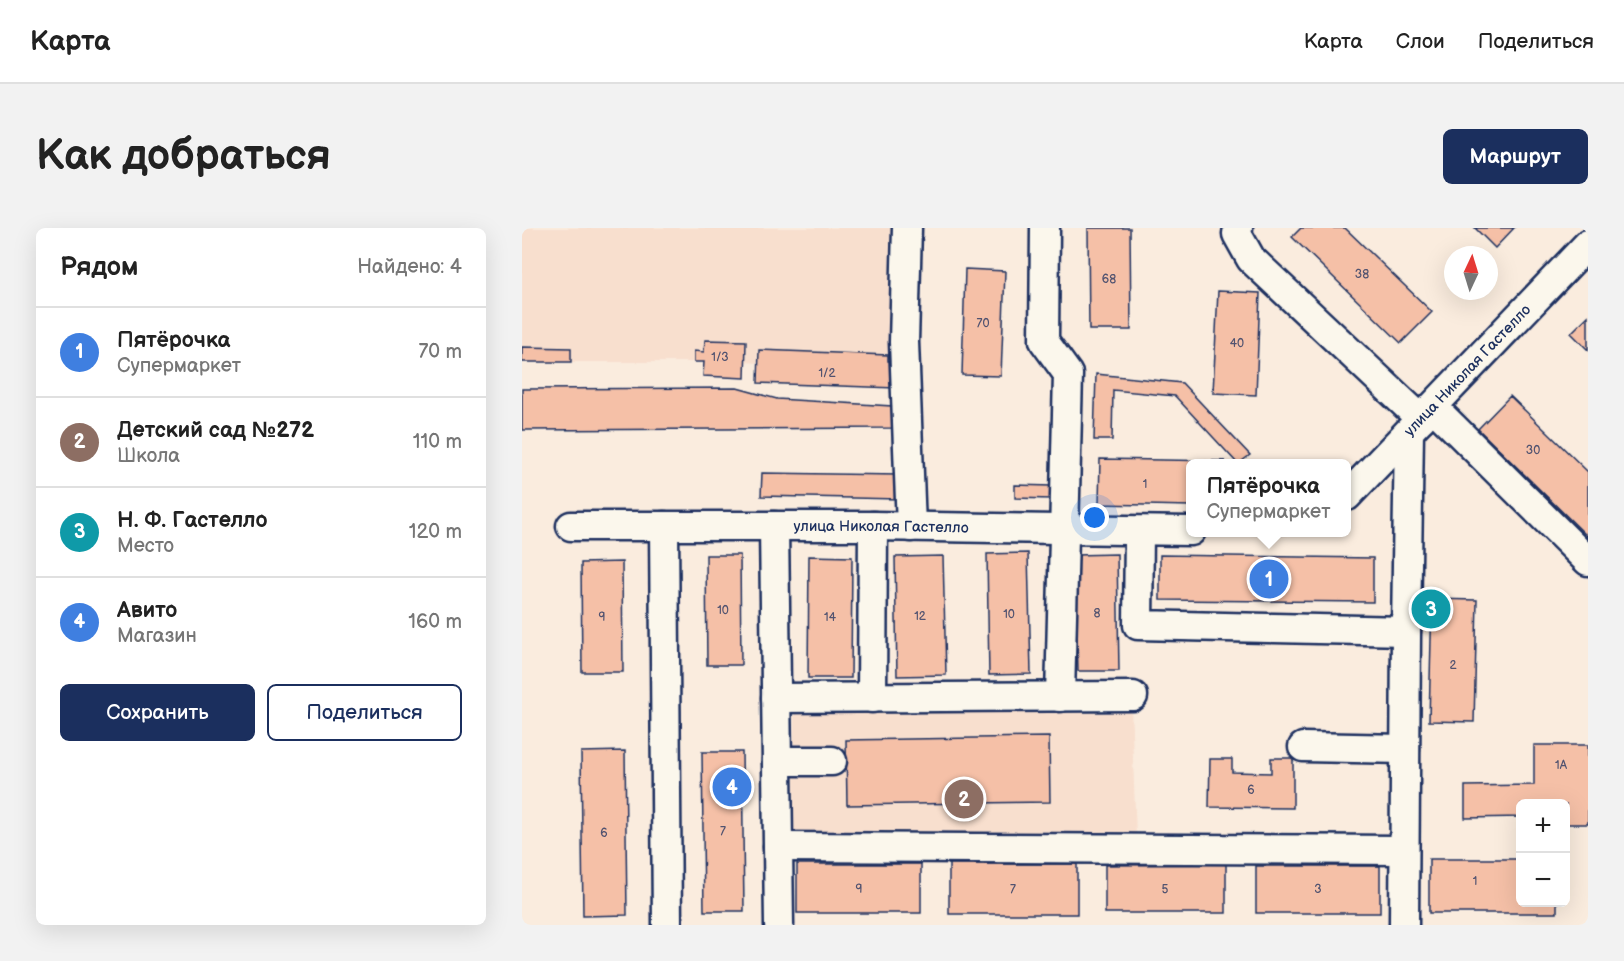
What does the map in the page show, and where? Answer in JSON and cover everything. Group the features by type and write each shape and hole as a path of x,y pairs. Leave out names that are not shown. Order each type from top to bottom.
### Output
{"street":[{"path":"907,228 904,342 911,527"},
{"path":"1045,228 1044,341 1068,374 1060,697"},
{"path":"1238,228 1237,234 1251,259 1421,419 1588,561"},
{"path":"1573,228 1588,244"},
{"name":"улица Николая Гастелло","path":"1351,492 1588,244"},
{"path":"1404,925 1406,631 1421,419"},
{"name":"улица Николая Гастелло","path":"571,526 873,526 1186,531"},
{"path":"664,526 667,925"},
{"path":"774,526 779,925"},
{"path":"872,698 873,526"},
{"path":"1139,531 1138,625 1406,631"},
{"path":"776,698 1133,696"},
{"path":"1303,747 1405,749"},
{"path":"777,761 832,761"},
{"path":"778,847 1404,850"}],"shaded area":[{"path":"522,228 892,228 888,360 897,361 896,388 758,382 758,363 746,362 745,378 703,376 704,362 522,362"},
{"path":"1131,706 1136,836 793,837 794,708"}],"building":[{"path":"1088,228 1130,228 1131,330 1089,330"},
{"path":"1301,228 1345,228 1432,312 1401,343 1292,237"},
{"path":"1475,228 1514,228 1497,246 1493,246"},
{"path":"965,269 1005,271 1001,376 962,375"},
{"path":"1218,291 1260,293 1256,395 1213,393"},
{"path":"1588,316 1588,350 1571,333"},
{"path":"705,340 746,341 745,378 703,376 704,362 694,362 694,351 704,352"},
{"path":"522,347 571,348 571,362 522,362"},
{"path":"759,350 888,355 888,361 897,361 896,388 758,383"},
{"path":"1096,374 1182,383 1250,455 1245,459 1233,459 1175,396 1113,390 1112,440 1094,440"},
{"path":"737,388 777,399 892,406 892,428 522,430 522,389"},
{"path":"1510,396 1588,472 1588,537 1478,429"},
{"path":"1100,459 1186,460 1186,506 1099,504"},
{"path":"762,473 899,475 899,499 761,496"},
{"path":"1015,485 1051,486 1051,499 1015,498"},
{"path":"1028,553 1031,674 989,675 987,554"},
{"path":"1117,554 1119,671 1078,671 1075,555"},
{"path":"706,555 740,555 741,665 707,665"},
{"path":"1160,555 1373,558 1373,602 1160,600"},
{"path":"809,556 852,557 851,678 808,678"},
{"path":"943,556 946,675 897,676 895,557"},
{"path":"622,562 623,672 582,672 581,563"},
{"path":"1432,599 1477,600 1474,722 1429,721"},
{"path":"1049,737 1050,802 847,805 846,740"},
{"path":"1534,745 1588,745 1588,824 1570,824 1570,799 1516,799 1516,817 1465,818 1465,786 1534,785"},
{"path":"625,751 627,915 583,916 581,752"},
{"path":"702,752 742,752 744,911 704,911"},
{"path":"1271,758 1293,758 1293,808 1209,807 1210,759 1232,759 1232,772 1271,773"},
{"path":"1429,859 1516,859 1516,907 1557,907 1557,913 1429,913"},
{"path":"797,864 921,864 921,913 797,913"},
{"path":"949,864 1077,864 1077,914 949,914"},
{"path":"1226,864 1226,913 1105,913 1105,865"},
{"path":"1256,866 1380,866 1380,913 1256,913"}],"place":[{"name":"Пятёрочка","path":"1269,579"},
{"name":"Н. Ф. Гастелло","path":"1431,609"},
{"name":"Авито","path":"732,787"},
{"name":"Детский сад №272","path":"964,799"}]}
